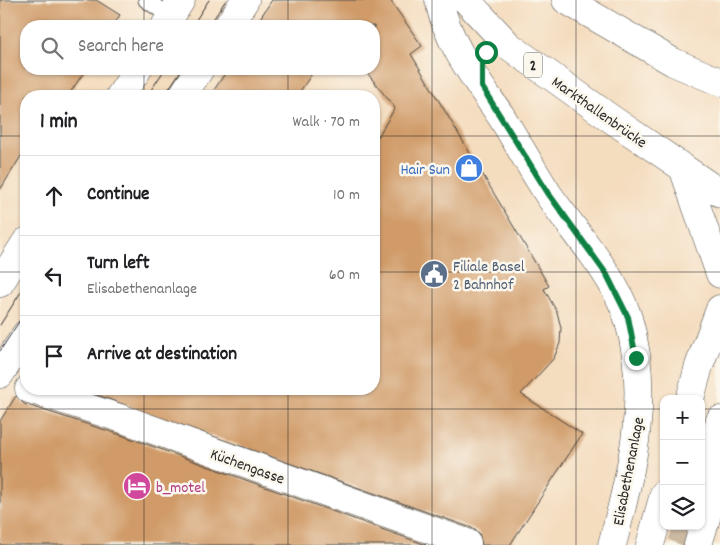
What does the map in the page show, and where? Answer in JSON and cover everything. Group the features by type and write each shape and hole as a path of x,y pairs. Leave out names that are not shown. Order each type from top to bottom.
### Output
{"main road":[{"path":"232,20 245,0"},
{"name":"Elisabethenanlage","path":"439,0 457,48 548,193 607,275 628,317 640,400 636,445 612,545"},
{"name":"Markthallenbrücke","path":"466,0 508,46 720,193"},
{"path":"566,0 673,62 720,82"},
{"path":"482,87 482,64 486,52 493,48 508,46"},
{"path":"124,90 134,75"},
{"path":"186,90 196,75"},
{"path":"674,162 720,274"},
{"path":"0,283 20,251"},
{"path":"691,395 698,366 720,308"},
{"path":"0,374 20,343"},
{"name":"Küchengasse","path":"0,379 20,385"},
{"name":"Küchengasse","path":"50,395 133,422 467,543"},
{"path":"701,485 720,420"},
{"path":"698,544 720,471"},
{"path":"650,545 660,509"}],"lane":[{"path":"146,0 172,14"}],"building":[{"path":"0,0 96,0 120,15 117,20 20,20 20,75 82,75 72,90 20,90 20,158 0,190"},
{"path":"272,0 390,0 422,46 411,54 549,286 544,289 557,312 561,328 560,343 554,358 521,394 582,434 510,545 482,545 479,533 472,528 97,395 380,395 380,133 395,108 369,75 380,75 380,20 259,20"},
{"path":"224,75 311,75 301,90 214,90"},
{"path":"16,396 24,404 121,435 426,545 0,545 0,421"}],"tunnel":[{"path":"681,545 687,530"}],"tram line":[{"path":"196,20 209,0"},
{"path":"213,20 226,0"},
{"path":"151,90 161,75"},
{"path":"168,90 178,75"},
{"path":"0,325 20,293"},
{"path":"0,351 20,320"}],"place":[{"name":"Hair Sun","path":"469,168"},
{"name":"Filiale Basel 2 Bahnhof","path":"434,274"},
{"name":"b_motel","path":"137,486"}],"route":[{"path":"486,52 482,64 482,87 548,193 607,275 628,317 636,358"}]}
